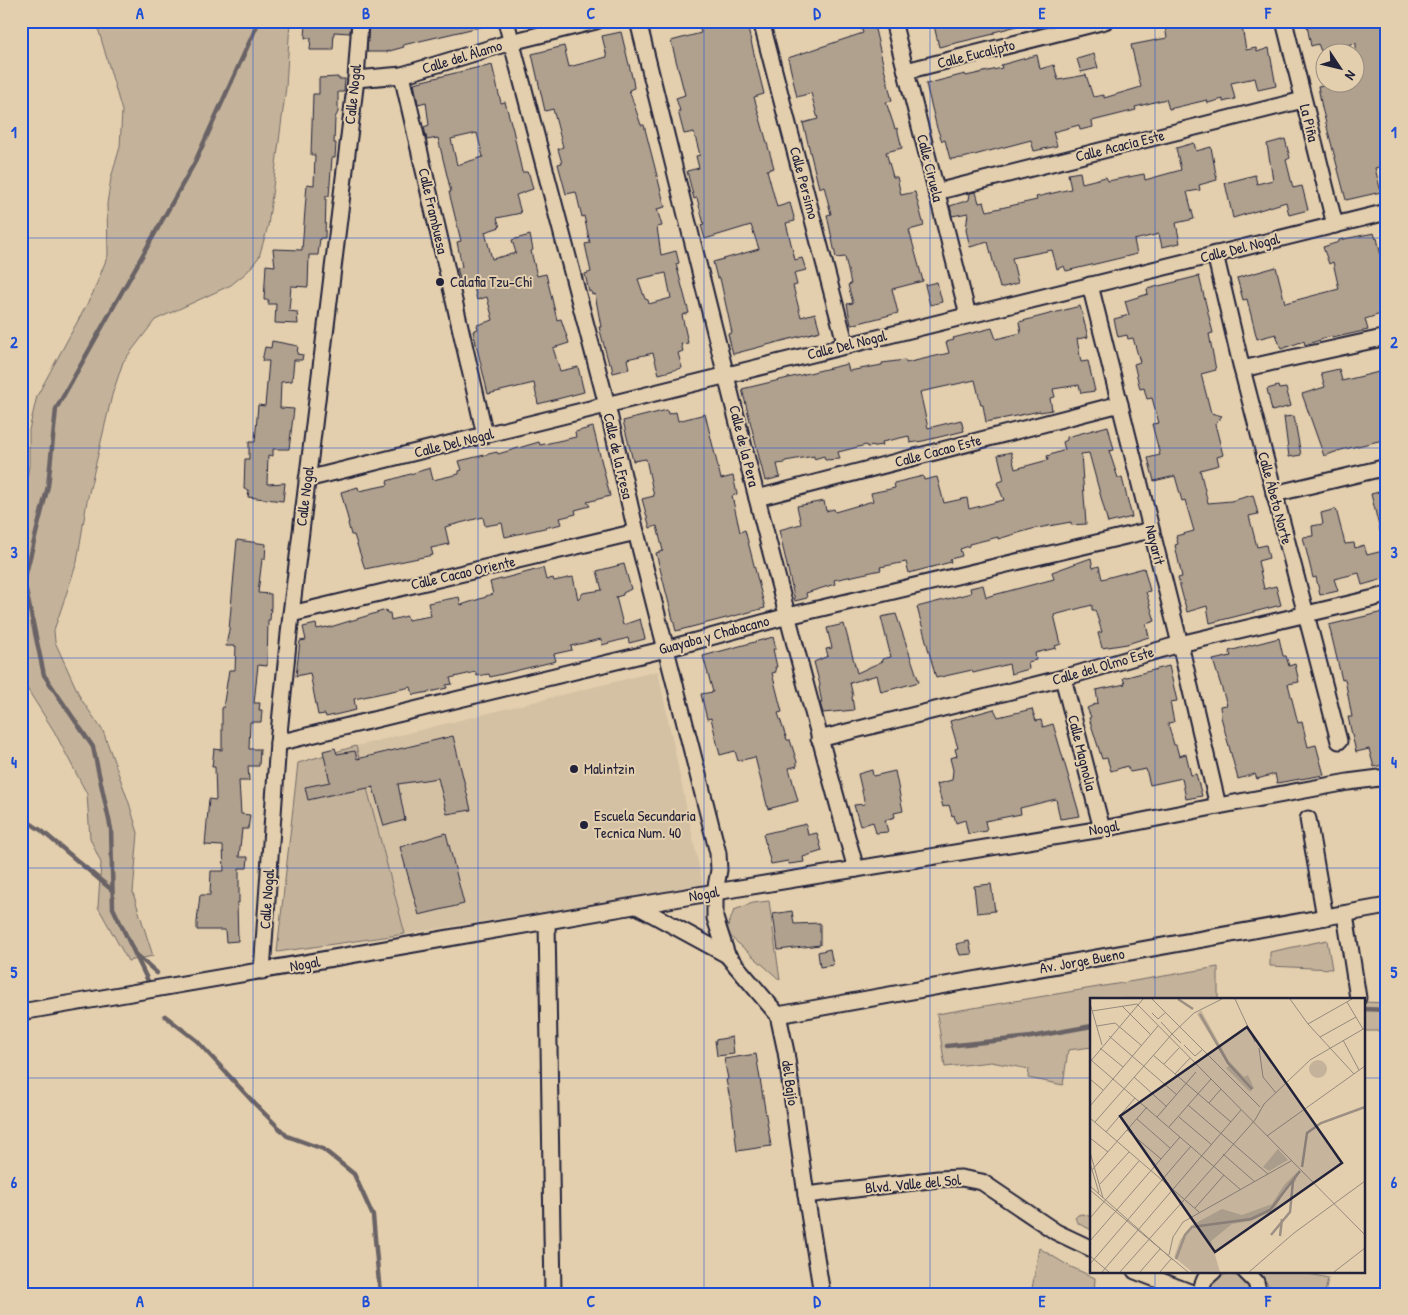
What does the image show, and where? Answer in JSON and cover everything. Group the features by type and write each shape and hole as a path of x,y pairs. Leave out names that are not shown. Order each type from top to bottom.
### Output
{"street":[{"name":"Calle Nogal","path":"262,972 278,743 291,614 356,79 360,21"},
{"name":"Calle de la Fresa","path":"506,21 606,405 636,532 718,853 719,870 715,892"},
{"name":"Calle del Álamo","path":"356,79 402,75 511,42 596,21"},
{"name":"Calle de la Pera","path":"638,21 757,498 819,739 856,869"},
{"name":"Calle Persimo","path":"762,21 846,346"},
{"name":"Calle Ciruela","path":"893,21 968,315"},
{"name":"Calle Eucalipto","path":"906,71 1105,21"},
{"name":"La Piña","path":"1284,21 1335,225"},
{"name":"Calle Frambuesa","path":"402,75 485,435"},
{"name":"Calle Acacia Este","path":"936,192 1303,100"},
{"name":"Calle Del Nogal","path":"307,479 1387,212"},
{"name":"Calle Ábeto Norte","path":"1215,254 1242,369 1339,742"},
{"name":"Nayarit","path":"1090,285 1180,644 1218,806"},
{"path":"1242,369 1387,337"},
{"name":"Calle Cacao Este","path":"757,498 1120,404"},
{"path":"1274,494 1387,467"},
{"name":"Guayaba y Chabacano","path":"278,743 666,649 788,616 1151,530"},
{"name":"Calle Cacao Oriente","path":"291,614 636,532"},
{"name":"Calle del Olmo Este","path":"819,739 1063,678 1180,644 1387,595"},
{"name":"Calle Magnolia","path":"1063,678 1102,829"},
{"name":"Nogal","path":"21,1012 262,972 715,892 1102,829 1348,782 1387,777"},
{"path":"1308,819 1325,917"},
{"name":"del Bajío","path":"715,892 715,918 728,955 778,1015 786,1052 822,1294"},
{"path":"637,906 728,955"},
{"name":"Av. Jorge Bueno","path":"778,1015 1387,906"},
{"path":"1346,914 1358,998"},
{"path":"547,922 553,1294"},
{"name":"Blvd. Valle del Sol","path":"806,1195 938,1179 961,1178 982,1182 1056,1232 1090,1248"},
{"path":"1138,1272 1197,1294 1204,1279 1213,1272"},
{"path":"1246,1272 1256,1282 1259,1294"}],"shaded area":[{"path":"96,21 290,21 286,87 268,226 259,257 247,272 231,285 155,320 123,362 112,395 87,501 77,562 54,630 55,642 81,699 103,731 138,833 133,893 153,956 128,961 98,907 101,863 90,838 87,794 54,731 21,679 21,513 29,466 29,430 37,396 93,293 108,255 107,204 111,178 120,147 122,111"},
{"path":"658,671 703,886 405,934 356,746"},
{"path":"356,746 405,934 277,952 298,763"},
{"path":"769,901 780,980 731,937 727,929 734,910 753,903"},
{"path":"1327,940 1332,969 1270,966 1270,952"},
{"path":"1218,967 1218,998 1090,998 1090,1047 1068,1050 1063,1085 1028,1078 1029,1069 991,1062 945,1067 937,1014"},
{"path":"1381,992 1387,993 1387,1031 1366,1031 1366,1002 1386,1003"},
{"path":"1078,1215 1090,1216 1090,1229 1079,1224 1075,1218"},
{"path":"1039,1248 1069,1266 1095,1278 1094,1294 1055,1294 1032,1289"},
{"path":"1259,1272 1301,1272 1328,1278 1325,1294 1269,1286"},
{"path":"1226,1274 1243,1279 1251,1289 1252,1294 1206,1294 1213,1281"}],"building":[{"path":"310,21 351,21 350,33 334,32 333,50 310,50 311,38 305,38 306,22 310,23"},
{"path":"384,21 484,21 484,26 403,45 404,47 386,52 367,52 369,22 385,24"},
{"path":"698,21 746,21 764,94 754,97 774,168 767,170 777,207 790,203 795,221 786,223 795,260 802,258 806,270 794,273 797,285 793,286 801,317 815,313 820,331 733,354 728,334 732,333 720,278 717,278 713,262 759,249 751,225 705,239 701,225 704,224 697,198 694,199 687,171 699,168 696,156 700,155 694,132 684,134 678,111 680,111 676,98 685,95 671,41 701,33"},
{"path":"859,21 873,21 892,101 886,102 895,129 897,128 902,148 886,152 893,177 897,177 901,195 915,192 924,226 909,230 923,281 892,289 898,313 851,325 847,304 853,303 848,285 851,284 845,257 836,258 827,215 831,214 824,186 819,188 803,123 818,119 811,93 797,97 788,58 863,33"},
{"path":"933,21 1016,21 1017,26 994,32 994,34 939,47"},
{"path":"1164,21 1241,21 1246,50 1256,48 1257,52 1269,48 1276,86 1258,90 1255,78 1231,83 1235,99 1223,102 1223,99 1208,103 1207,100 1169,109 1166,99 1135,107 1136,110 1092,121 1093,127 1080,130 1079,125 1053,132 1057,146 1034,151 1031,140 963,158 950,159 945,140 942,141 937,128 926,84 965,74 966,76 1002,68 1001,65 1037,55 1040,69 1054,65 1058,80 1086,75 1093,97 1104,95 1104,98 1141,87 1131,45 1167,38"},
{"path":"1306,21 1387,21 1387,165 1375,168 1381,192 1346,200 1319,92 1366,92 1366,42 1316,42 1316,45 1311,46"},
{"path":"621,32 634,88 629,90 641,125 644,125 665,207 657,209 662,226 657,227 661,255 676,251 679,263 676,264 689,313 682,315 688,343 681,344 683,351 678,353 682,368 659,374 653,353 627,359 629,369 613,373 611,363 609,364 599,327 601,327 595,294 592,295 591,291 589,292 585,274 591,272 585,244 590,243 584,216 582,217 576,192 566,194 558,164 562,163 558,149 563,147 553,109 545,111 532,54 564,46 569,67 607,57 602,36","holes":["666,273 671,298 649,304 648,300 645,299 638,279"]},
{"path":"1094,54 1098,68 1081,72 1077,59"},
{"path":"492,65 501,103 505,102 513,130 522,172 529,174 533,189 516,195 521,213 497,218 500,227 485,232 492,259 516,253 512,240 530,235 533,250 531,251 537,276 546,274 557,320 561,319 569,343 553,348 560,371 578,367 584,392 538,404 534,383 488,394 473,331 478,329 477,325 493,320 487,297 477,300 473,283 462,286 457,268 462,267 457,242 461,241 449,192 451,192 438,138 427,140 424,127 429,125 426,102 418,104 414,83","holes":["477,133 483,157 457,165 451,139"]},
{"path":"338,77 338,79 345,79 344,92 338,92 338,112 335,118 335,158 332,158 329,196 326,196 325,238 320,238 318,255 309,255 308,287 291,286 289,311 297,312 298,324 275,323 276,304 268,304 269,300 264,300 266,265 275,266 273,249 302,250 307,184 314,185 315,155 311,155 313,94 319,94 319,78"},
{"path":"1285,139 1290,158 1286,160 1293,188 1302,186 1308,210 1289,215 1286,202 1233,218 1225,183 1255,175 1257,184 1273,180 1267,144"},
{"path":"1194,143 1196,151 1211,147 1217,180 1199,185 1200,190 1187,192 1194,219 1176,223 1180,243 1162,247 1159,234 1134,240 1137,254 1066,271 1064,266 1057,269 1052,250 1012,258 1018,283 1000,288 988,242 970,247 966,230 968,213 952,216 950,206 969,200 970,193 976,192 979,203 984,202 987,211 1037,200 1036,197 1071,189 1068,174 1080,172 1082,183 1106,177 1108,181 1144,174 1145,180 1181,170 1176,148"},
{"path":"1374,233 1377,238 1384,270 1387,269 1387,312 1365,319 1368,330 1332,338 1332,336 1305,345 1304,341 1281,349 1276,334 1257,339 1247,299 1243,300 1237,278 1276,267 1285,303 1339,289 1333,262 1329,264 1323,247 1339,242 1339,240"},
{"path":"1199,276 1213,333 1209,334 1216,370 1201,374 1211,413 1222,416 1215,424 1223,455 1217,457 1219,465 1200,470 1208,503 1231,501 1253,495 1258,514 1249,516 1257,547 1266,545 1269,558 1258,561 1264,589 1276,586 1281,605 1210,623 1207,606 1187,612 1178,578 1182,577 1175,545 1178,544 1176,536 1194,531 1185,500 1182,501 1175,476 1154,481 1148,458 1160,455 1152,424 1159,423 1152,398 1147,399 1144,388 1140,389 1134,364 1140,362 1133,338 1128,339 1127,335 1118,337 1114,319 1129,315 1125,301 1148,294 1147,289"},
{"path":"937,282 942,302 930,305 925,285"},
{"path":"1080,306 1088,337 1077,339 1081,362 1088,361 1095,391 1081,393 1079,385 1053,389 1055,397 1050,398 1052,410 986,422 975,380 920,392 928,428 961,420 964,431 910,443 909,436 882,442 883,445 867,447 866,445 838,452 840,459 825,460 824,456 814,459 814,456 785,461 785,463 777,464 780,477 765,481 742,389 847,364 849,371 882,365 882,363 905,360 906,363 949,353 946,342 954,340 953,338 992,328 996,339 1021,333 1019,322"},
{"path":"272,341 298,346 297,354 303,355 302,360 294,360 292,381 281,382 280,408 294,409 289,449 273,449 273,456 268,455 267,484 285,483 283,501 248,497 249,490 244,489 245,459 249,459 249,442 255,442 258,405 265,406 269,361 262,361 265,347 271,348"},
{"path":"1339,369 1342,381 1387,370 1387,439 1324,456 1302,394 1325,387 1321,373"},
{"path":"1278,386 1279,389 1286,388 1291,406 1272,411 1267,389"},
{"path":"667,410 668,414 676,412 678,421 705,414 721,479 733,476 737,494 732,496 740,532 745,530 765,608 676,631 656,553 663,551 657,526 650,528 642,499 654,496 646,459 633,461 623,421"},
{"path":"1294,416 1301,455 1289,457 1284,417"},
{"path":"1108,426 1114,450 1109,451 1118,478 1122,478 1132,517 1108,523 1089,453 1081,454 1086,524 1071,525 1071,522 969,544 969,546 960,549 962,556 950,559 951,562 909,573 906,562 880,567 881,570 834,580 835,584 806,593 807,598 795,601 779,530 801,524 797,506 824,501 826,511 834,509 835,512 873,501 871,493 895,488 894,483 923,476 924,480 937,477 944,503 967,498 969,509 1004,500 997,483 1004,480 998,455 1011,452 1015,469 1048,460 1047,456 1065,450 1063,442 1067,440 1067,437"},
{"path":"593,427 610,496 587,502 590,506 575,510 576,514 560,518 562,524 505,537 502,523 485,526 483,517 445,527 449,544 431,548 433,555 365,569 354,535 351,535 341,492 358,487 359,491 388,485 387,481 430,468 433,480 459,474 459,471 462,470 459,461 497,452 498,454 539,442 540,445 576,437 575,432"},
{"path":"1387,490 1387,538 1382,538 1371,494"},
{"path":"1336,509 1345,544 1354,543 1355,548 1364,545 1367,555 1387,550 1387,578 1362,585 1359,573 1334,579 1338,591 1320,595 1316,577 1313,578 1303,537 1313,536 1312,526 1323,524 1321,513"},
{"path":"237,540 266,544 265,559 262,559 258,593 271,594 271,606 270,620 268,620 267,666 258,665 254,703 260,703 259,710 262,710 261,722 250,722 249,749 260,749 259,766 248,766 249,781 239,781 241,814 250,815 248,829 242,829 239,857 248,857 247,868 239,868 239,903 237,903 238,941 226,942 225,930 197,930 197,922 200,895 210,895 211,871 224,871 223,846 205,845 209,799 216,800 215,767 212,767 214,749 222,750 222,708 229,670 235,670 236,646 226,646"},
{"path":"1091,558 1093,568 1099,566 1102,579 1144,568 1150,591 1146,592 1155,621 1146,624 1149,637 1127,644 1102,648 1098,633 1102,632 1095,610 1092,610 1092,605 1054,615 1061,644 1055,646 1056,648 1035,653 1036,660 1028,662 1029,669 1011,674 1009,664 973,673 972,670 936,678 917,607 971,593 970,588 983,585 986,597 1054,579 1052,572"},
{"path":"624,564 631,589 623,593 623,595 616,597 623,625 640,619 645,639 629,643 628,638 602,645 601,639 571,646 572,650 554,654 556,661 490,677 489,674 477,676 476,672 450,678 452,684 446,685 447,688 413,695 411,687 354,699 356,710 326,717 325,714 318,715 310,673 296,676 300,641 306,640 303,627 316,624 317,629 327,628 386,610 387,613 390,613 391,620 407,616 408,620 431,616 428,603 459,597 461,605 493,594 490,582 543,568 546,580 553,578 554,581 573,577 578,599 583,593 602,590 597,571"},
{"path":"1387,611 1387,647 1385,648 1387,657 1387,764 1374,767 1369,749 1356,752 1348,717 1352,717 1345,679 1342,680 1329,625"},
{"path":"896,614 919,682 881,692 877,675 850,683 854,710 823,713 820,703 822,703 820,685 814,662 828,656 826,649 832,648 827,628 844,624 857,673 883,661 882,659 891,657 881,617"},
{"path":"773,637 776,649 773,649 777,667 775,667 776,672 772,673 782,712 778,713 797,762 797,766 789,768 798,801 768,809 755,757 738,761 735,751 720,755 711,718 707,719 701,694 713,692 703,656"},
{"path":"1279,638 1283,656 1286,656 1289,666 1295,664 1299,682 1288,684 1298,723 1302,722 1308,747 1316,745 1324,775 1277,783 1275,774 1257,779 1255,774 1238,779 1221,717 1220,706 1227,705 1213,660 1231,656 1229,651"},
{"path":"1169,666 1177,701 1170,702 1174,722 1168,723 1179,756 1186,754 1191,775 1196,774 1202,796 1186,799 1182,778 1150,785 1146,769 1130,772 1127,766 1111,771 1107,758 1102,759 1089,718 1091,717 1087,708 1098,703 1096,690 1125,684 1123,678"},
{"path":"994,709 998,717 1032,709 1036,721 1041,720 1043,727 1053,724 1080,816 1060,819 1056,799 1020,808 1021,814 985,821 987,831 968,834 965,820 956,823 949,805 943,807 937,784 952,780 953,770 950,758 957,756 955,749 958,748 950,721"},
{"path":"453,736 471,810 447,814 438,778 398,784 405,820 384,826 373,787 308,800 305,787 330,782 323,751 335,748 337,754 355,751 357,759"},
{"path":"872,770 873,776 895,771 903,811 894,813 895,817 885,820 888,832 876,833 873,822 860,826 854,805 865,804 858,774"},
{"path":"806,824 808,835 817,833 822,851 803,857 804,862 789,864 788,861 771,864 763,834"},
{"path":"446,833 464,904 419,915 400,847"},
{"path":"991,884 995,911 977,913 974,886"},
{"path":"792,911 794,924 820,923 820,945 778,950 773,914"},
{"path":"969,941 972,954 960,955 956,944"},
{"path":"830,949 833,965 820,967 818,952"},
{"path":"732,1037 734,1054 717,1056 715,1040"},
{"path":"756,1054 771,1146 737,1151 724,1059"}],"waterway":[{"path":"149,983 113,908 111,829 93,747 44,675 24,581 48,486 56,409 195,162 259,21"},
{"path":"21,817 42,831 112,890"},
{"path":"138,956 157,973"},
{"path":"1366,1009 1387,1010"},
{"path":"165,1016 197,1041 287,1136 323,1149 354,1174 373,1216 380,1294"},
{"path":"947,1046 1031,1037 1090,1026"}],"place":[{"name":"Calafia Tzu-Chi","path":"440,282"},
{"name":"Malintzin","path":"574,769"},
{"name":"Escuela Secundaria Tecnica Num. 40","path":"584,825"}]}
